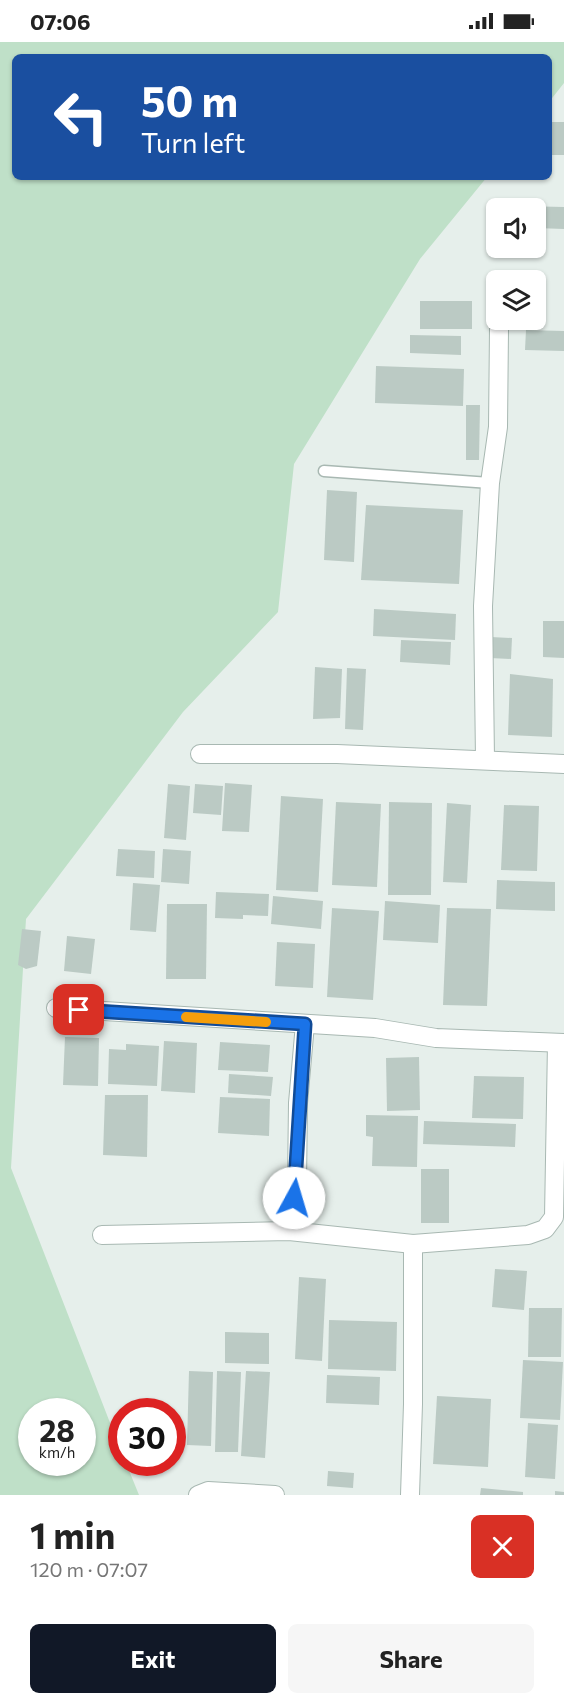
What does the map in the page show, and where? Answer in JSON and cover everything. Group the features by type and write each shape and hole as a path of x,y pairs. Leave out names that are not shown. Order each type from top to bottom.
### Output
{"street":[{"path":"485,759 483,606 490,483 498,417 499,330"},
{"path":"200,754 338,754 564,764"},
{"path":"56,1008 375,1028 436,1038 560,1043 554,1218 545,1229 528,1235 412,1244 288,1231 102,1235"},
{"path":"288,1231 297,1182 298,1103 305,1024"},
{"path":"410,1495 413,1404 412,1244"},
{"path":"198,1495 208,1491 275,1495"}],"lane":[{"path":"324,471 490,483"}],"green space":[{"path":"0,42 564,42 564,83 552,98 552,54 12,54 12,180 485,180 420,259 294,464 278,612 183,712 26,919 11,1168 108,1418 108,1476 131,1476 139,1495 0,1495"}],"building":[{"path":"552,122 564,122 564,155 552,155"},
{"path":"546,207 564,207 564,229 546,228"},
{"path":"420,301 472,301 472,329 420,329"},
{"path":"526,330 564,331 564,351 525,350"},
{"path":"410,335 461,336 461,355 410,353"},
{"path":"376,366 464,369 463,406 375,403"},
{"path":"466,405 480,405 479,460 466,460"},
{"path":"327,490 357,492 354,562 324,560"},
{"path":"366,505 463,510 459,584 361,580"},
{"path":"374,609 456,614 455,640 373,636"},
{"path":"543,621 564,621 564,658 543,657"},
{"path":"491,637 512,638 511,659 490,658"},
{"path":"401,640 451,642 450,665 400,662"},
{"path":"315,667 342,669 340,718 313,719"},
{"path":"347,668 366,669 363,730 345,729"},
{"path":"510,674 553,679 552,737 508,735"},
{"path":"225,783 252,785 249,832 222,831"},
{"path":"168,784 190,786 186,840 164,838"},
{"path":"195,784 223,786 221,815 193,813"},
{"path":"281,796 323,799 318,892 276,890"},
{"path":"336,802 381,804 377,887 332,885"},
{"path":"389,802 432,803 431,895 388,895"},
{"path":"447,803 471,805 467,883 443,882"},
{"path":"504,805 539,806 537,871 501,870"},
{"path":"118,849 155,851 154,878 116,876"},
{"path":"163,849 191,851 189,884 161,882"},
{"path":"497,880 555,882 555,911 496,909"},
{"path":"133,883 160,885 156,932 130,930"},
{"path":"216,892 269,894 268,916 243,915 243,919 215,918"},
{"path":"273,896 323,901 321,929 271,924"},
{"path":"385,901 440,905 438,943 383,940"},
{"path":"167,904 207,904 206,979 166,979"},
{"path":"332,908 379,911 373,1000 327,997"},
{"path":"447,908 491,909 487,1006 443,1005"},
{"path":"22,929 41,931 37,966 26,969 18,965"},
{"path":"67,936 95,939 91,974 64,971"},
{"path":"277,942 315,944 313,988 275,986"},
{"path":"65,1037 99,1038 98,1086 63,1085"},
{"path":"164,1041 197,1043 195,1093 161,1091"},
{"path":"220,1042 270,1045 268,1072 218,1070"},
{"path":"126,1044 159,1046 157,1086 108,1084 109,1049 126,1050"},
{"path":"419,1057 420,1110 387,1111 386,1058"},
{"path":"229,1074 273,1077 271,1096 228,1093"},
{"path":"474,1076 524,1077 523,1119 472,1118"},
{"path":"105,1095 148,1095 147,1157 103,1155"},
{"path":"220,1097 270,1099 269,1136 218,1133"},
{"path":"366,1115 418,1116 417,1167 372,1166 373,1137 366,1136"},
{"path":"424,1121 516,1124 515,1147 423,1144"},
{"path":"421,1169 449,1169 449,1223 421,1223"},
{"path":"495,1269 527,1271 524,1310 492,1307"},
{"path":"299,1277 326,1279 322,1361 295,1359"},
{"path":"529,1308 562,1308 561,1357 528,1357"},
{"path":"329,1320 397,1322 396,1371 328,1369"},
{"path":"225,1332 269,1333 269,1364 225,1363"},
{"path":"523,1360 563,1362 560,1420 520,1418"},
{"path":"189,1371 213,1372 211,1446 187,1445"},
{"path":"217,1371 241,1372 238,1452 215,1452"},
{"path":"246,1371 270,1372 265,1458 241,1456"},
{"path":"327,1375 380,1377 379,1405 326,1403"},
{"path":"437,1396 491,1399 488,1467 433,1464"},
{"path":"528,1423 558,1425 555,1479 525,1477"},
{"path":"328,1471 354,1473 353,1488 327,1486"},
{"path":"481,1488 523,1492 523,1495 480,1495"},
{"path":"555,1491 564,1492 564,1495 555,1495"}],"slow traffic":[{"path":"186,1017 266,1022"}],"route":[{"path":"79,1010 305,1024 298,1103 297,1182 294,1198"}]}
